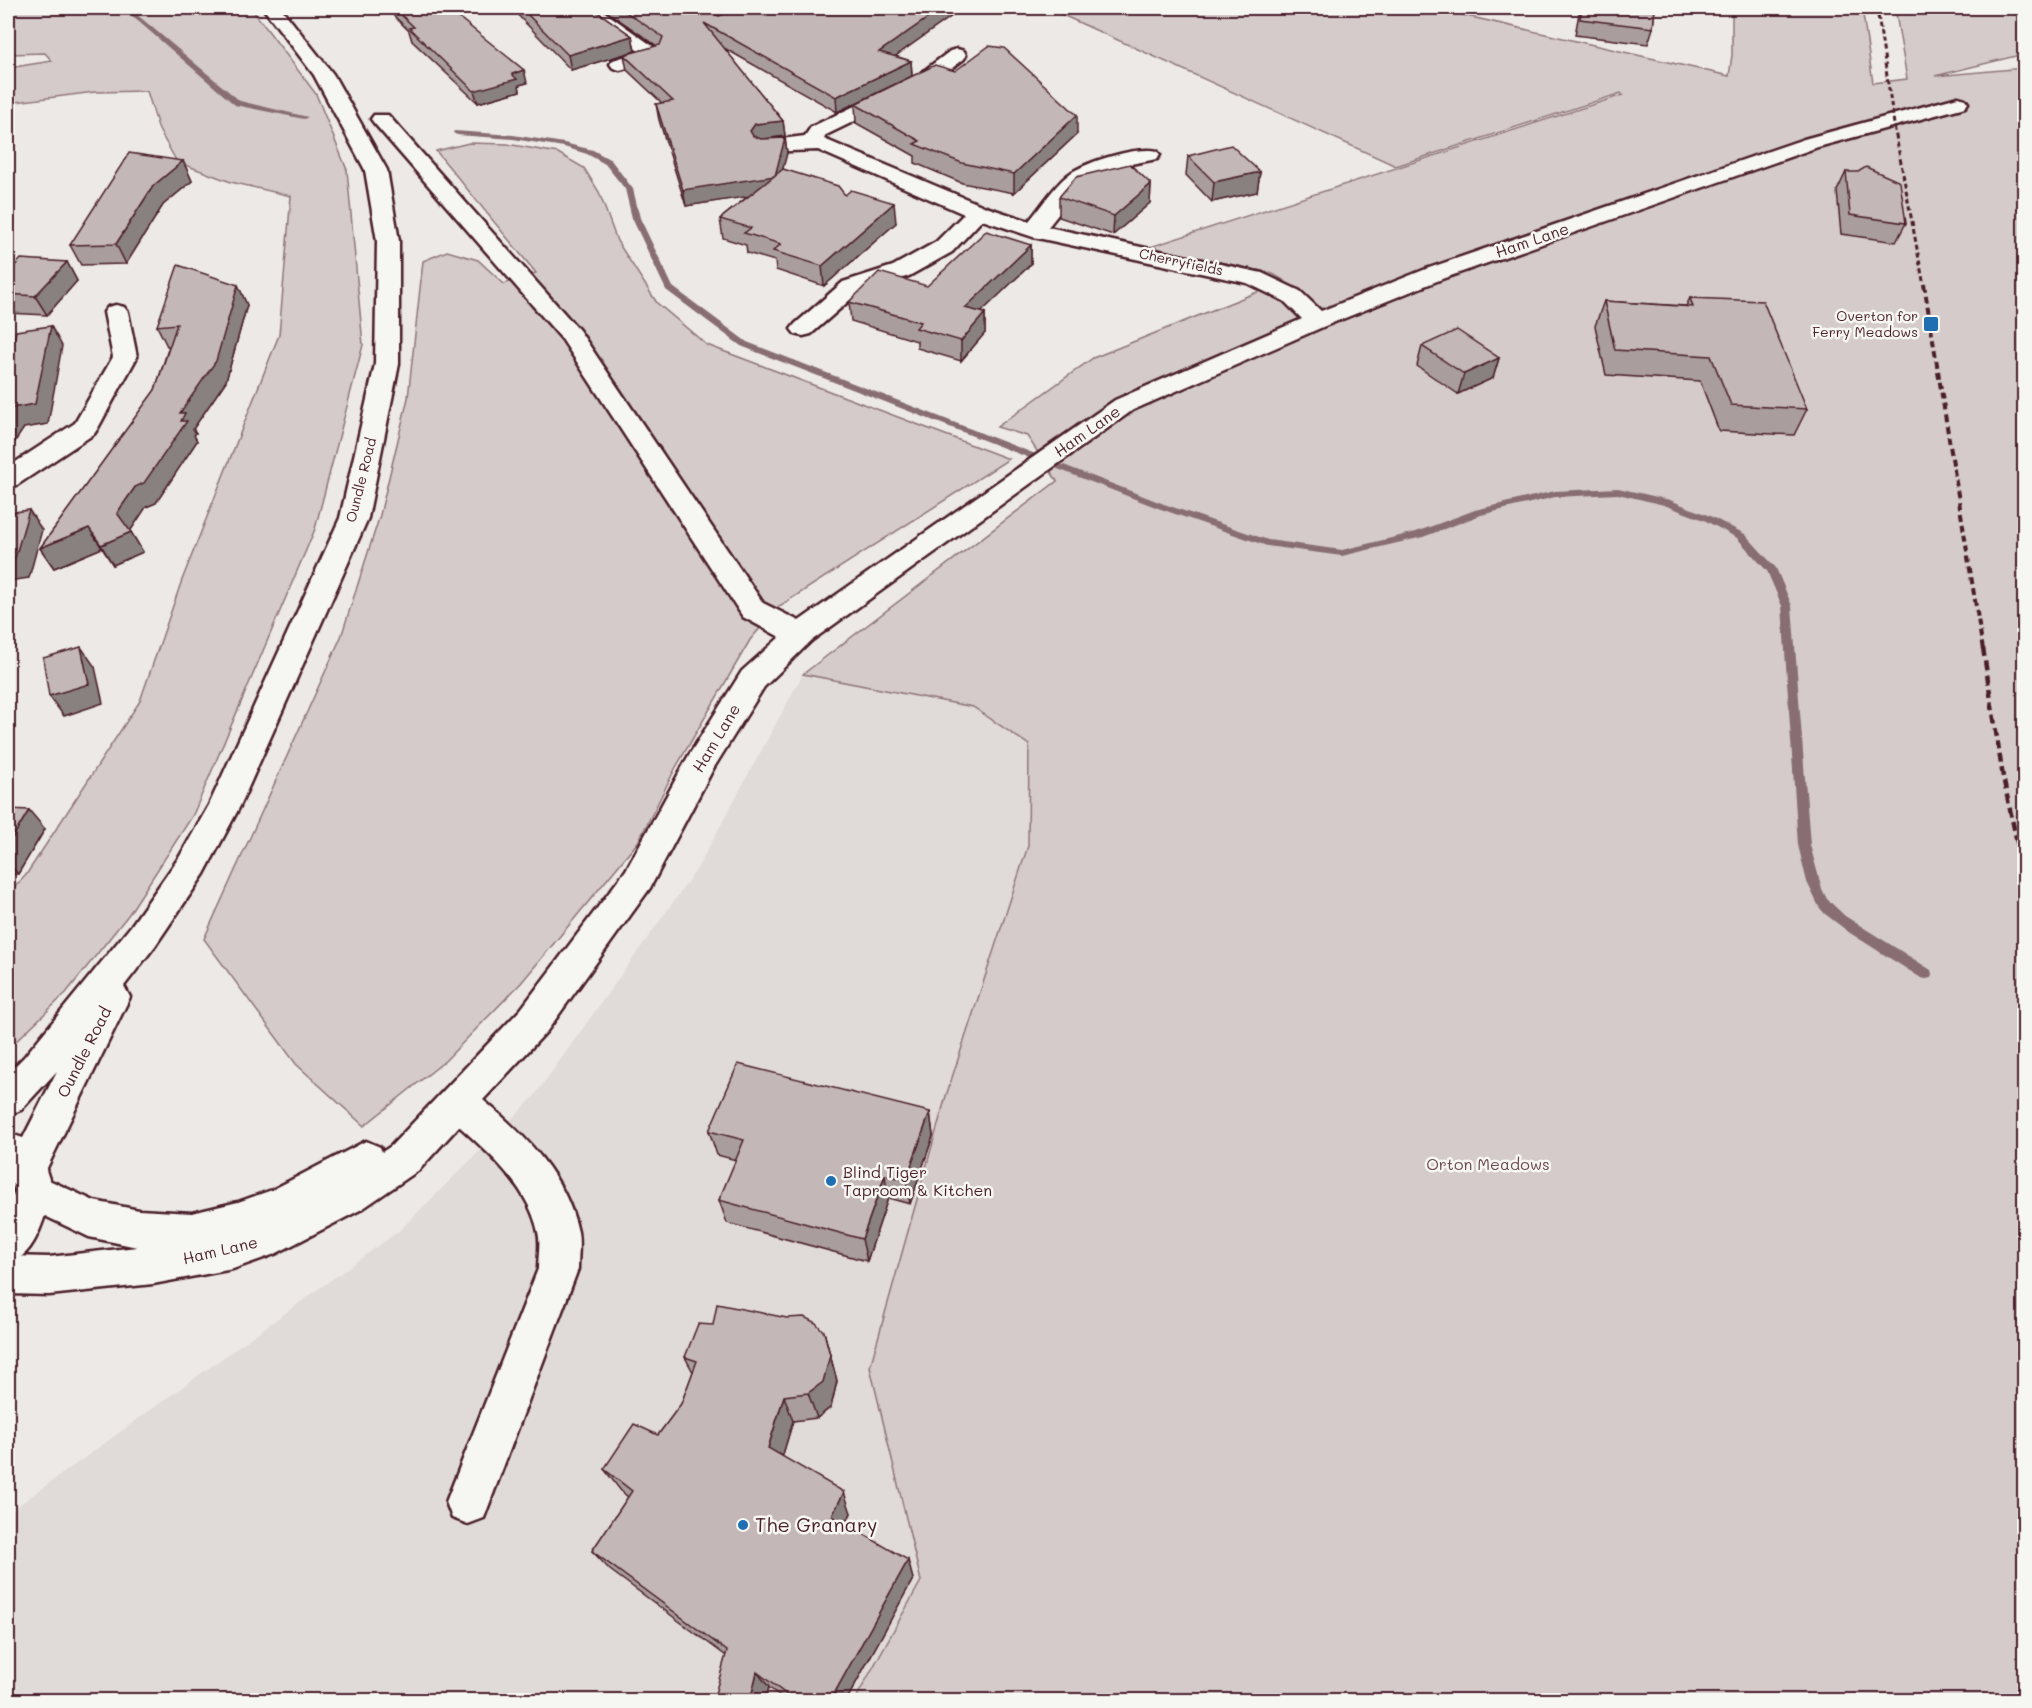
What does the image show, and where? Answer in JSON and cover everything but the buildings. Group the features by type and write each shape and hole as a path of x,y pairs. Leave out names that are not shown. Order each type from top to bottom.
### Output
{"street":[{"name":"Oundle Road","path":"8,1098 37,1068 143,936 192,866 224,806 354,518 387,364 388,241 375,170 323,74 272,8"},
{"path":"588,8 663,52 620,64"},
{"path":"812,142 818,131 934,73 957,55"},
{"path":"908,65 934,73"},
{"name":"Ham Lane","path":"8,1275 50,1276 153,1264 233,1250 275,1235 348,1196 405,1158 534,1020 631,888 700,763 753,679 801,634 1124,405 1317,321 1434,274 1811,143 1958,103"},
{"path":"350,123 389,118 571,335 753,610 801,634"},
{"name":"Cherryfields","path":"764,146 812,142 825,145 978,212 1032,230 1254,278 1292,296 1317,321"},
{"path":"1032,230 1076,179 1108,155 1150,155"},
{"path":"803,329 851,287 902,271 944,248 978,212"},
{"path":"8,479 85,428 125,357 116,312"},
{"name":"Oundle Road","path":"8,1242 19,1228 23,1170 143,936"},
{"path":"457,1101 487,1126 531,1172 552,1207 559,1234 558,1269 468,1502"},
{"name":"Ham Lane","path":"23,1170 89,1218 139,1229 192,1232 238,1221 285,1203 337,1176 457,1101"}],"shaded area":[{"path":"803,674 973,707 1029,745 1028,846 946,1096 870,1367 921,1581 855,1700 8,1700 8,1513 399,1231 533,1098 697,869"}],"green space":[{"path":"8,8 251,8 316,94 347,170 363,345 315,529 193,815 129,914 66,993 8,1049 8,894 26,875 140,701 182,580 279,335 291,196 231,182 177,162 159,130 147,91 95,92 8,103 8,68 52,61 45,53 8,54"},
{"name":"Orton Meadows","path":"1047,8 1432,8 1729,76 1732,55 1732,8 1862,8 1873,83 1907,79 1895,8 2024,8 2024,54 1935,76 2024,68 2024,1700 855,1700 921,1581 870,1367 946,1096 1028,846 1029,745 973,707 803,674 1057,481 1027,436 997,427 1093,358 1285,281 1271,273 1150,247 1623,95 1621,93 1396,166"},
{"path":"469,143 507,144 558,153 584,168 599,192 617,241 657,303 707,345 1009,459 778,607 750,640 676,767 638,842 521,983 445,1061 364,1126 296,1064 204,939 341,637 380,515 408,398 423,261 447,251 478,260 504,284 536,273 436,151"}],"waterway":[{"path":"126,8 238,103 304,117"},
{"path":"457,133 513,137 564,145 590,152 608,162 629,189 636,218 669,288 744,344 1161,506 1267,543 1342,553 1419,535 1478,512 1555,494 1618,491 1667,502 1707,518 1741,536 1772,570 1787,606 1804,845 1816,889 1823,903 1840,919 1926,974"}],"railway":[{"path":"1877,8 1895,131 1924,286"},
{"path":"1924,284 1983,650"},
{"path":"1983,648 2003,777 2024,875"}],"place":[{"name":"Overton for Ferry Meadows","path":"1931,324"},
{"name":"Blind Tiger Taproom & Kitchen","path":"831,1181"},
{"name":"The Granary","path":"743,1525"}]}
